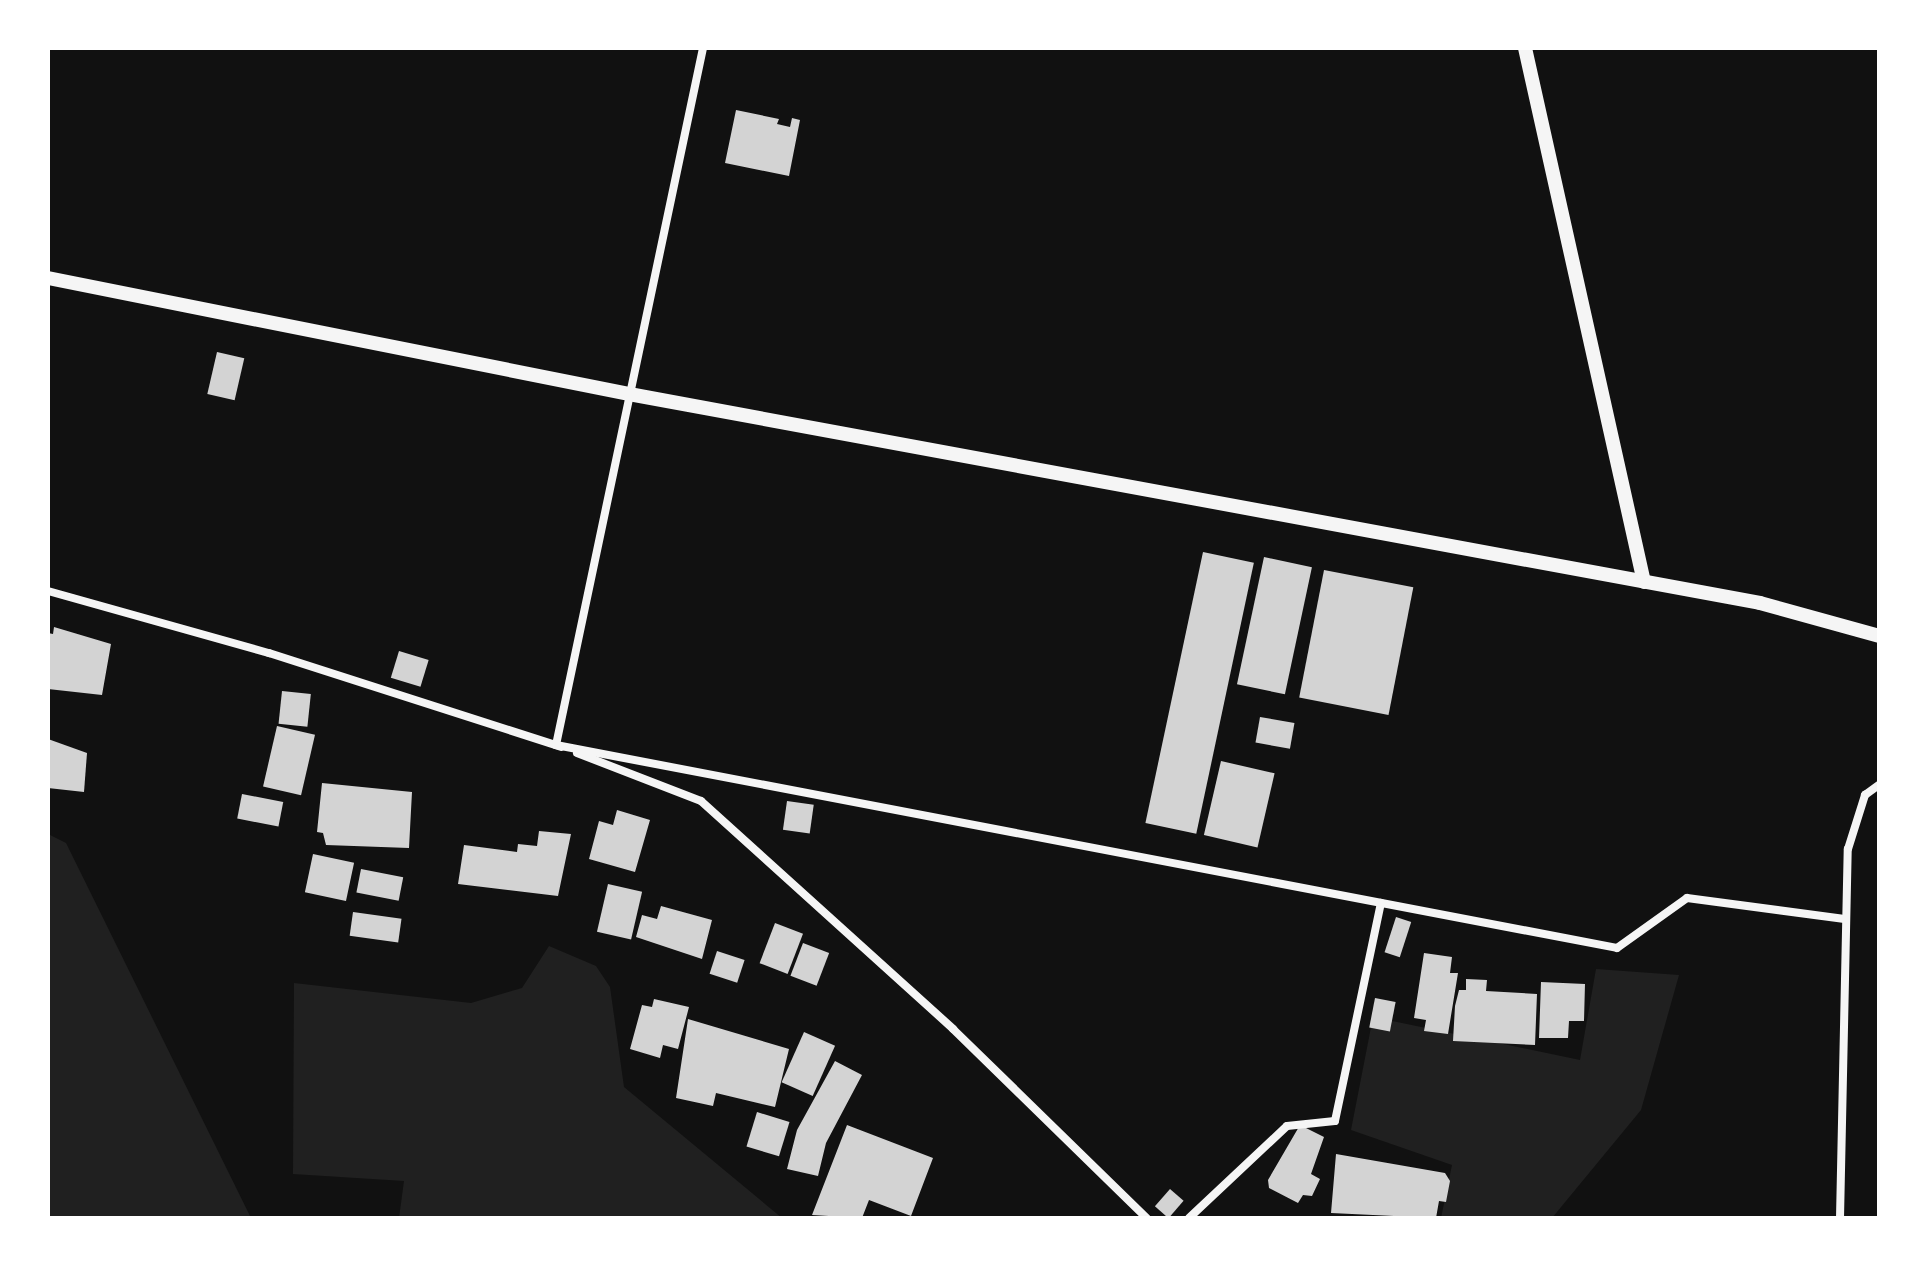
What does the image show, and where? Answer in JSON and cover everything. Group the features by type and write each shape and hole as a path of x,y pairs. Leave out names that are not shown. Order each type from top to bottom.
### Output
{"street":[{"path":"556,745 703,48"},
{"path":"1525,48 1644,582"},
{"path":"48,278 629,394 1760,603 1879,636"},
{"path":"48,591 269,653 556,745 701,801 942,1019 1147,1218"},
{"path":"556,745 1617,948 1687,898 1845,919"},
{"path":"1840,1218 1848,849 1865,795 1879,785"},
{"path":"1189,1218 1287,1126 1335,1121 1381,903"}],"shaded area":[{"path":"48,834 66,843 251,1218 48,1218"},
{"path":"549,946 596,966 610,987 624,1087 782,1218 399,1218 404,1181 293,1174 294,983 471,1003 522,988"},
{"path":"1596,969 1679,975 1641,1110 1552,1218 1441,1218 1452,1165 1351,1130 1373,1017 1580,1060"}],"building":[{"path":"736,110 779,119 777,124 790,127 792,118 800,120 789,176 725,163"},
{"path":"217,352 244,358 235,400 207,394"},
{"path":"1203,552 1254,563 1196,834 1145,823"},
{"path":"1264,557 1312,567 1285,694 1237,684"},
{"path":"1324,570 1413,587 1389,715 1299,698"},
{"path":"54,627 111,644 102,695 48,689 48,633 53,634"},
{"path":"399,651 429,660 420,687 391,678"},
{"path":"282,691 311,694 307,727 279,724"},
{"path":"1260,717 1294,723 1290,749 1255,743"},
{"path":"277,726 315,735 301,795 263,786"},
{"path":"48,739 87,753 84,792 48,788"},
{"path":"1221,761 1275,773 1257,847 1204,835"},
{"path":"322,783 412,792 409,848 326,845 323,833 317,832"},
{"path":"242,794 283,802 278,827 237,819"},
{"path":"787,801 814,805 810,833 783,830"},
{"path":"617,810 650,820 635,872 589,859 599,821 613,825"},
{"path":"539,831 571,834 558,896 458,884 464,845 517,852 518,844 537,846"},
{"path":"313,854 354,863 346,901 305,892"},
{"path":"361,869 403,877 399,901 356,893"},
{"path":"608,884 642,892 631,940 597,932"},
{"path":"661,906 712,920 702,959 636,937 642,915 657,919"},
{"path":"353,912 402,919 398,943 350,936"},
{"path":"1396,917 1411,922 1400,957 1385,952"},
{"path":"775,923 803,934 788,974 760,963"},
{"path":"803,943 829,953 817,986 790,976"},
{"path":"717,951 745,960 737,983 710,974"},
{"path":"1424,953 1452,957 1450,973 1458,973 1448,1034 1424,1031 1426,1020 1414,1018"},
{"path":"1466,979 1487,980 1486,991 1537,994 1535,1045 1453,1041 1455,1006 1459,990 1466,990"},
{"path":"1541,982 1585,984 1584,1021 1569,1021 1568,1038 1539,1038"},
{"path":"1375,998 1396,1002 1390,1031 1369,1027"},
{"path":"654,999 689,1007 678,1049 663,1045 660,1058 630,1049 642,1005 652,1007"},
{"path":"688,1019 789,1049 775,1107 716,1093 713,1106 676,1098"},
{"path":"804,1032 835,1046 813,1096 782,1082"},
{"path":"835,1061 862,1075 826,1143 818,1176 787,1169 797,1130"},
{"path":"757,1112 790,1122 779,1156 746,1146"},
{"path":"847,1125 933,1158 911,1216 869,1200 862,1218 812,1215"},
{"path":"1300,1125 1324,1137 1311,1174 1320,1179 1312,1196 1303,1195 1298,1203 1269,1188 1268,1180"},
{"path":"1336,1154 1445,1173 1450,1181 1446,1202 1439,1201 1436,1218 1331,1213"},
{"path":"1170,1189 1184,1201 1169,1218 1155,1206"}]}
